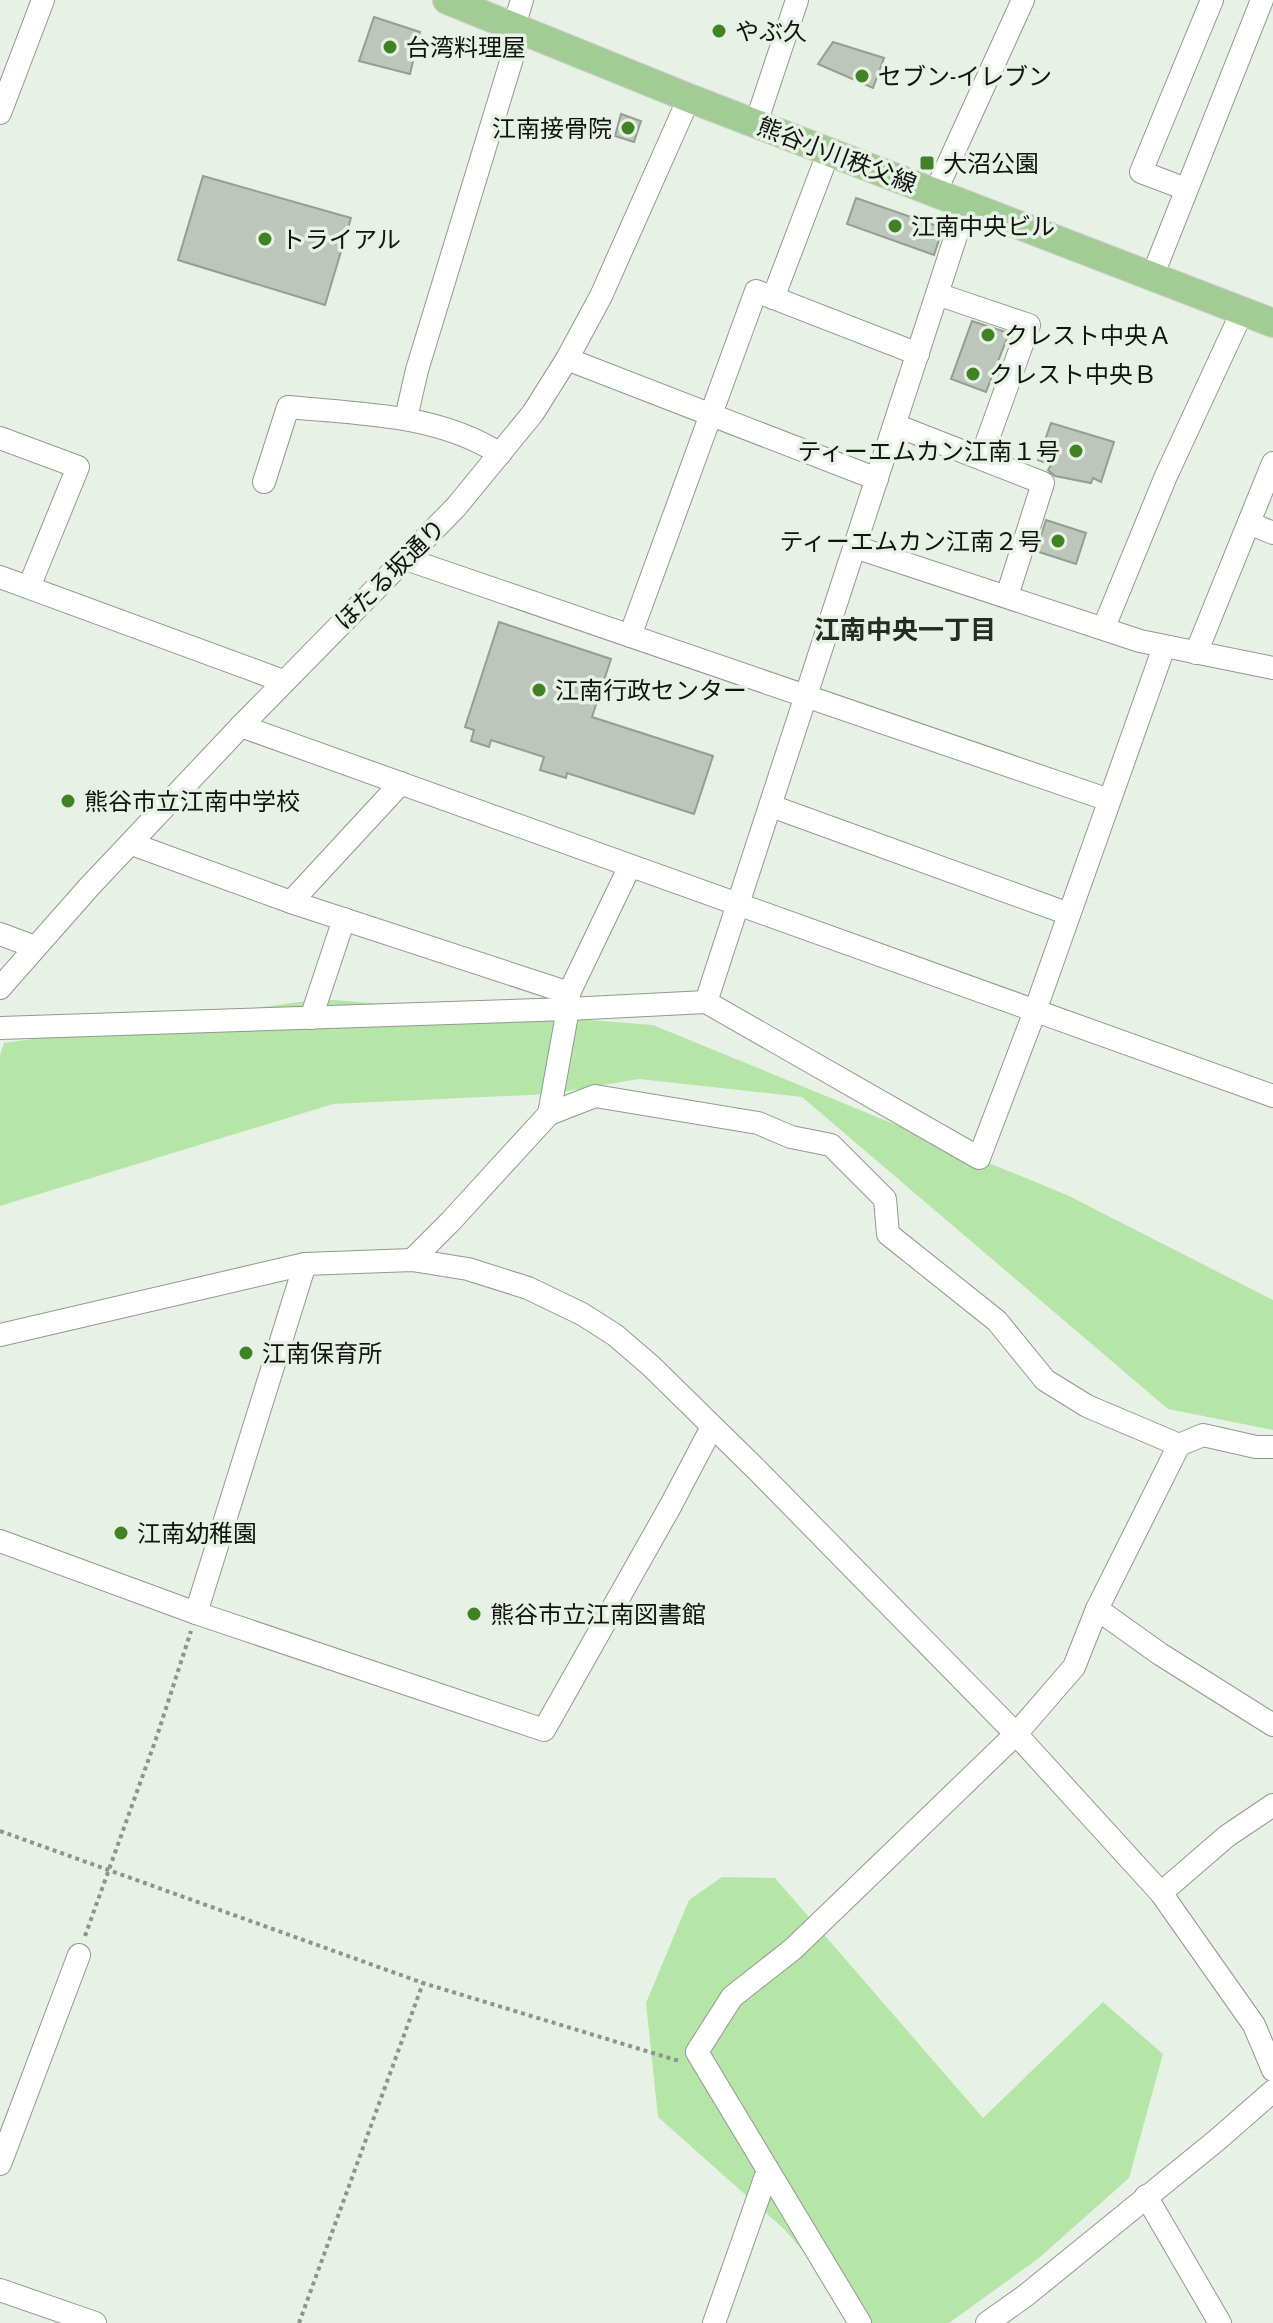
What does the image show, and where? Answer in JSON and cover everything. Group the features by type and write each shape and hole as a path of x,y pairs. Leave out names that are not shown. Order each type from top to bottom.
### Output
{"main road":[{"name":"熊谷小川秩父線","path":"447,0 519,19 689,98 1273,323"}],"street":[{"path":"0,113 43,0"},
{"path":"756,123 797,0"},
{"path":"935,193 1023,0"},
{"path":"1186,189 1141,172 1212,0"},
{"path":"1152,277 1262,0"},
{"path":"406,418 519,19"},
{"name":"ほたる坂通り","path":"0,988 283,681 456,507 533,413 601,296 689,98"},
{"path":"773,298 829,151"},
{"path":"706,1002 966,205"},
{"path":"630,636 756,291 918,354"},
{"path":"937,294 1029,325 981,458"},
{"path":"1104,627 1166,476 1242,312"},
{"path":"567,359 877,479"},
{"path":"264,482 288,407 406,418 480,441 500,454"},
{"path":"895,425 1043,483 1007,596"},
{"path":"0,438 78,467 29,587"},
{"path":"1196,653 1273,463"},
{"path":"1249,523 1273,533"},
{"path":"855,547 1164,647 1273,668"},
{"path":"406,559 1109,800"},
{"path":"0,577 283,681"},
{"path":"0,1028 311,1018 568,1001 706,1002 979,1158 1035,1011 1164,647"},
{"path":"241,726 1273,1096"},
{"path":"291,902 401,783"},
{"path":"771,806 1069,914"},
{"path":"132,844 568,1001"},
{"path":"549,1114 568,1001 630,866"},
{"path":"311,1018 344,919"},
{"path":"0,934 35,947"},
{"path":"412,1260 549,1114 595,1096 758,1123 791,1137 831,1145 885,1199 888,1234 997,1321 1045,1380 1087,1406 1179,1445"},
{"path":"0,1335 305,1264 412,1260 494,1276 528,1288 582,1314 615,1335 651,1366 1016,1734 1161,1893 1254,2025 1273,2070"},
{"path":"196,1613 305,1264"},
{"path":"0,1541 196,1613 544,1730 712,1427"},
{"path":"860,2323 697,2052 732,1997 793,1949 1016,1734 1074,1667 1097,1609 1179,1445 1203,1435 1256,1447 1273,1447"},
{"path":"1097,1609 1160,1654 1273,1725"},
{"path":"1161,1893 1227,1836 1273,1805"},
{"path":"0,2164 79,1955"},
{"path":"990,2322 1217,2140 1273,2091"},
{"path":"714,2323 768,2170"},
{"path":"1146,2196 1220,2323"},
{"path":"0,2290 95,2323"}],"path":[{"path":"79,1955 107,1869 157,1736 196,1613"},
{"path":"0,1831 423,1983 677,2062 697,2052"},
{"path":"299,2323 423,1983"}],"green space":[{"path":"321,999 653,1025 1067,1195 1273,1300 1273,1430 1168,1409 802,1097 639,1079 549,1094 333,1104 0,1206 0,1055 4,1043"},
{"path":"722,1877 775,1878 983,2118 1103,2002 1163,2054 1129,2178 1039,2258 949,2323 864,2323 784,2229 658,2117 646,2003 689,1900"}],"building":[{"name":"台湾料理屋","path":"374,17 420,32 410,74 359,61"},
{"name":"セブン-イレブン","path":"833,42 884,58 873,88 818,64"},
{"name":"江南接骨院","path":"621,114 641,121 634,142 615,136"},
{"name":"トライアル","path":"203,176 351,218 325,305 178,260"},
{"name":"江南中央ビル","path":"856,198 943,228 934,255 847,224"},
{"path":"972,321 1009,333 986,392 951,379"},
{"name":"ティーエムカン江南１号","path":"1051,423 1114,442 1101,482 1093,478 1091,483 1055,476 1048,470 1051,465 1038,460"},
{"name":"ティーエムカン江南２号","path":"1046,520 1086,533 1076,564 1036,551"},
{"name":"江南行政センター","path":"499,622 611,659 592,717 713,756 694,814 567,773 566,778 540,770 544,757 491,740 489,747 471,741 474,730 465,727"}],"place":[{"name":"やぶ久","path":"719,31"},
{"name":"台湾料理屋","path":"390,47"},
{"name":"セブン-イレブン","path":"862,76"},
{"name":"江南接骨院","path":"628,128"},
{"name":"大沼公園","path":"927,163"},
{"name":"江南中央ビル","path":"895,226"},
{"name":"トライアル","path":"265,239"},
{"name":"クレスト中央Ａ","path":"988,335"},
{"name":"クレスト中央Ｂ","path":"973,374"},
{"name":"ティーエムカン江南１号","path":"1076,451"},
{"name":"ティーエムカン江南２号","path":"1058,541"},
{"name":"江南行政センター","path":"539,690"},
{"name":"熊谷市立江南中学校","path":"68,801"},
{"name":"江南保育所","path":"246,1353"},
{"name":"江南幼稚園","path":"121,1533"},
{"name":"熊谷市立江南図書館","path":"474,1614"}],"district":[{"name":"江南中央一丁目","path":"905,630"}]}
